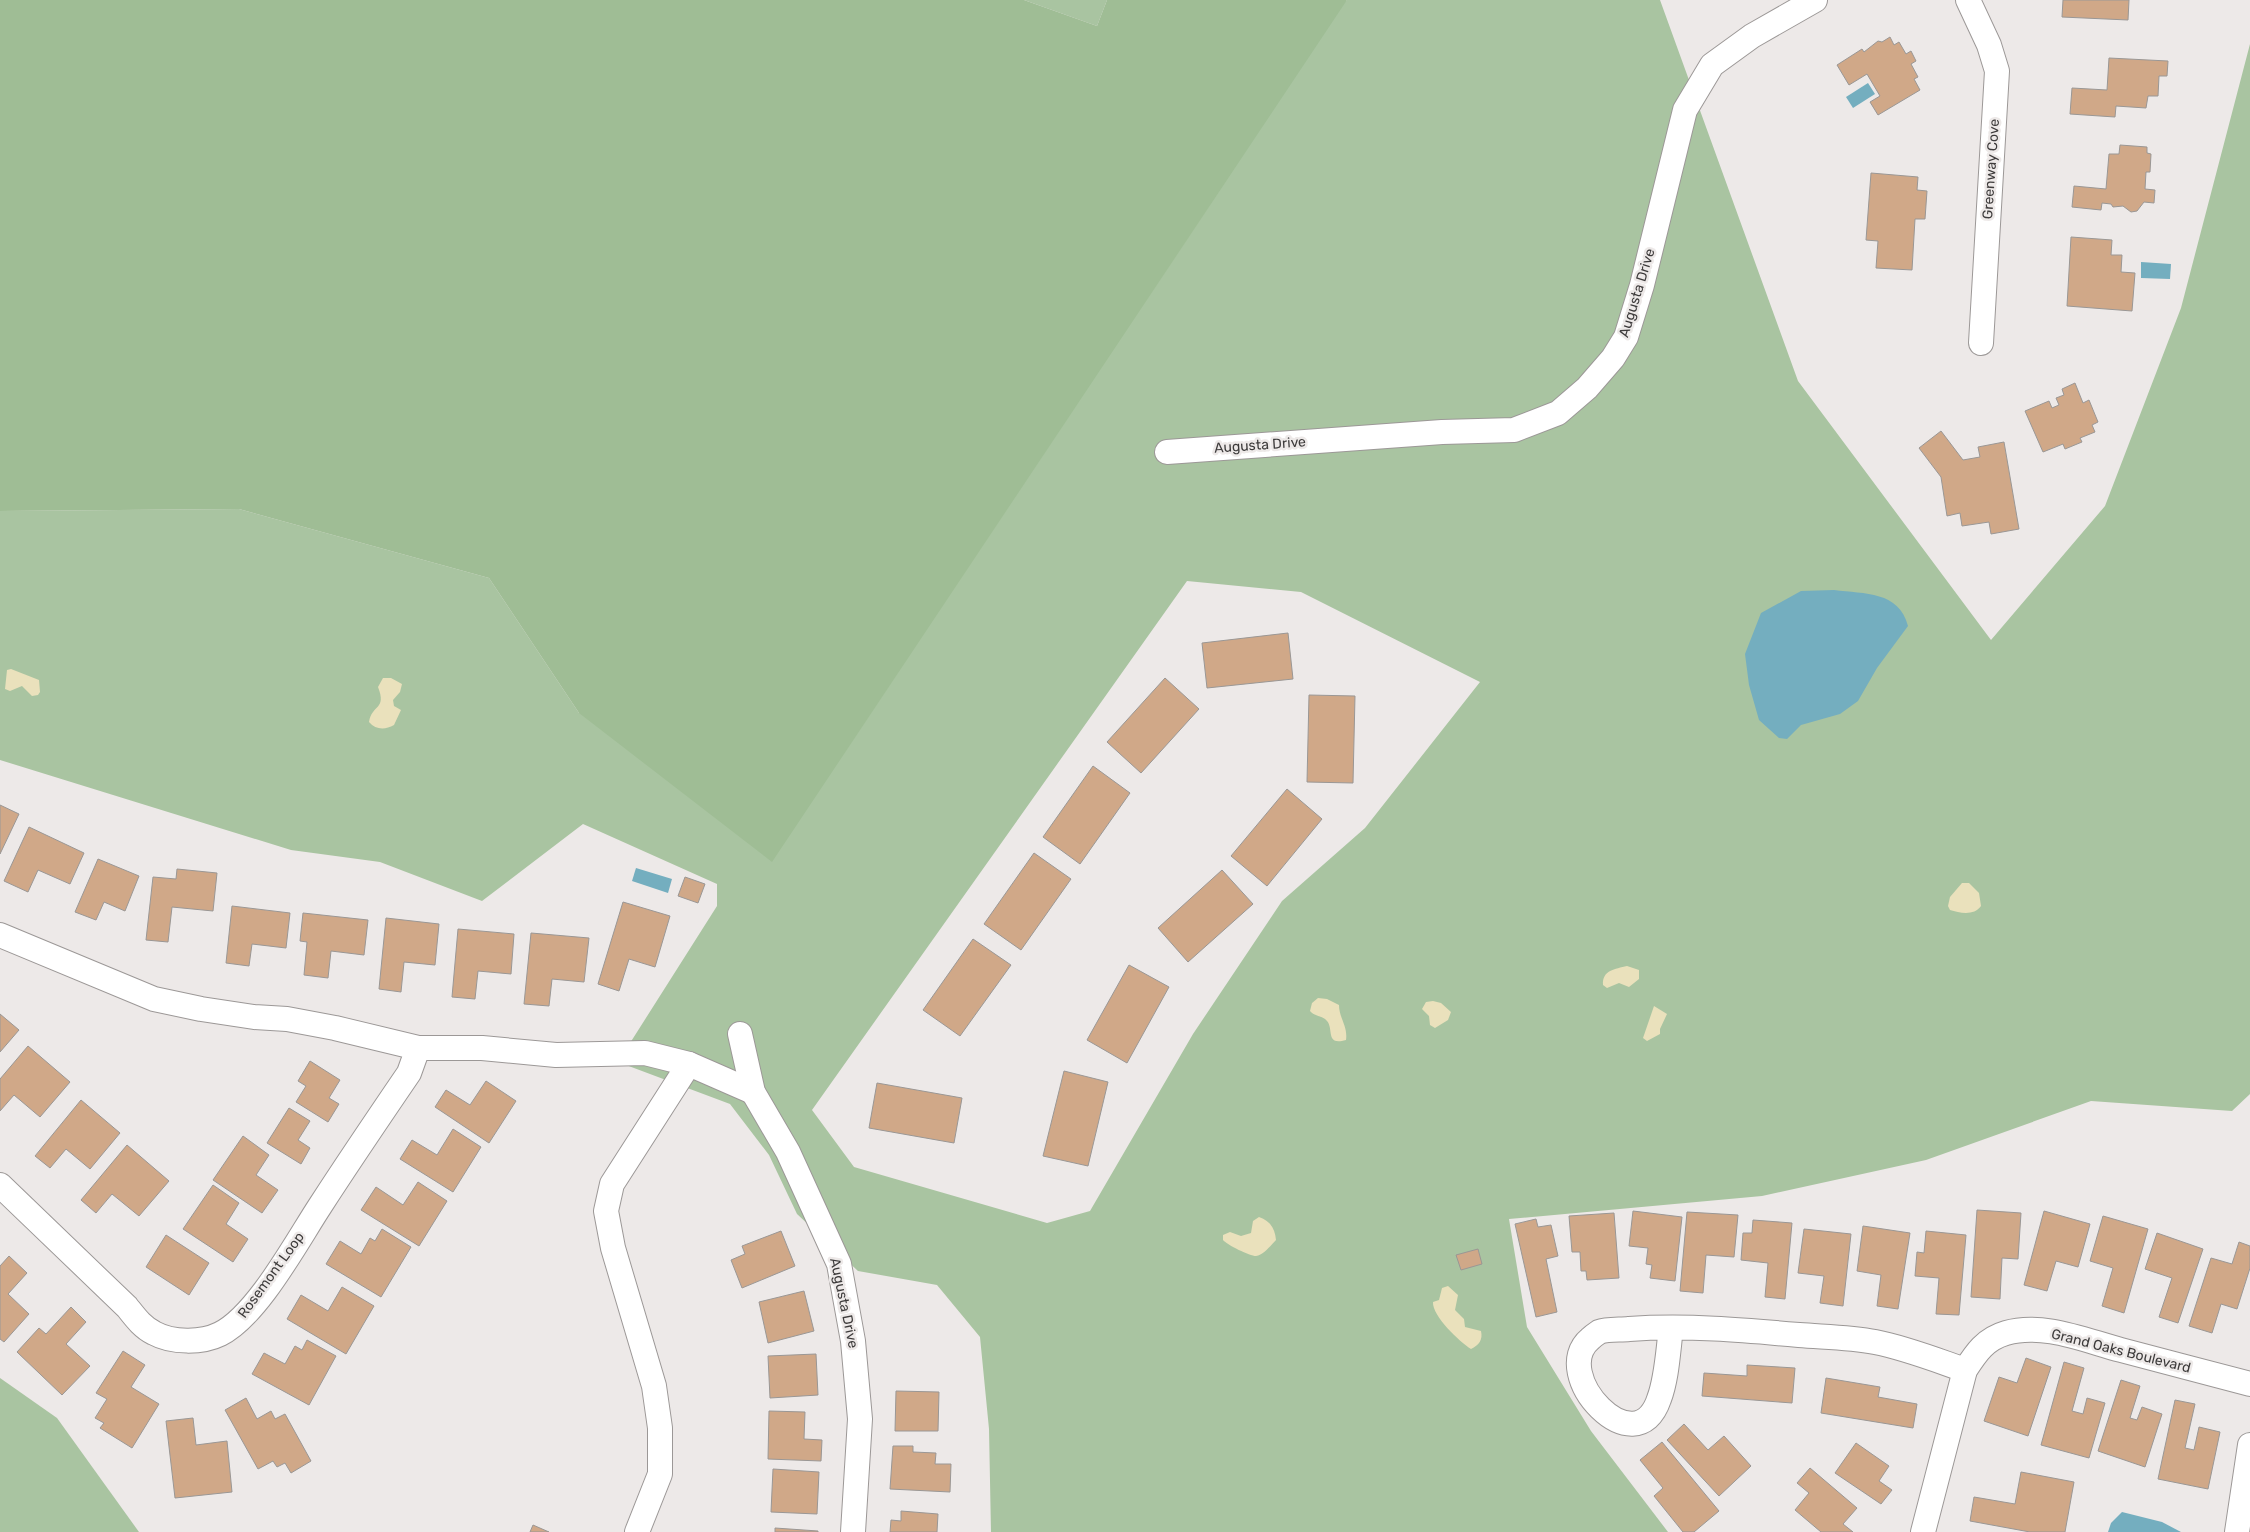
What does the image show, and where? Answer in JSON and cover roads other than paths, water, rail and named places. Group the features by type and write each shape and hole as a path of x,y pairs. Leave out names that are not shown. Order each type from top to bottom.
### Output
{"street":[{"name":"Augusta Drive","path":"1167,452 1442,432 1514,430 1558,413 1587,388 1613,358 1626,337 1642,285 1685,110 1712,65 1752,36 1814,0"},
{"name":"Greenway Cove","path":"1968,0 1989,45 1997,71 1981,343"},
{"path":"0,935 154,999 245,1016 297,1020 418,1048 482,1048 556,1055 645,1053 689,1064 753,1092"},
{"name":"Augusta Drive","path":"740,1034 753,1092 788,1152 838,1264 853,1341 860,1419 853,1532"},
{"name":"Rosemont Loop","path":"0,1185 127,1307 140,1324 154,1334 183,1340 202,1340 221,1334 240,1319 279,1268 409,1073 418,1048"},
{"path":"637,1532 660,1474 660,1428 654,1386 613,1248 606,1211 612,1184 689,1064"},
{"path":"1671,1328 1659,1400 1652,1413 1643,1422 1632,1424 1622,1424 1604,1413 1587,1393 1581,1379 1579,1353 1588,1340 1600,1332 1652,1327 1726,1329 1874,1342 1965,1370"},
{"name":"Grand Oaks Boulevard","path":"1923,1532 1965,1370 1979,1348 1992,1338 2006,1332 2029,1329 2079,1338 2250,1384"},
{"path":"2237,1532 2250,1445"}],"water":[{"path":"1868,83 1875,94 1853,108 1846,97"},
{"path":"2141,262 2171,264 2170,279 2141,278"},
{"path":"1834,590 1869,594 1889,600 1904,615 1908,626 1877,668 1858,701 1840,714 1801,725 1787,739 1779,738 1759,720 1749,685 1745,654 1761,613 1801,591"},
{"path":"636,868 672,879 668,893 632,881"},
{"path":"2122,1512 2162,1522 2181,1532 2108,1532 2111,1523"}]}
